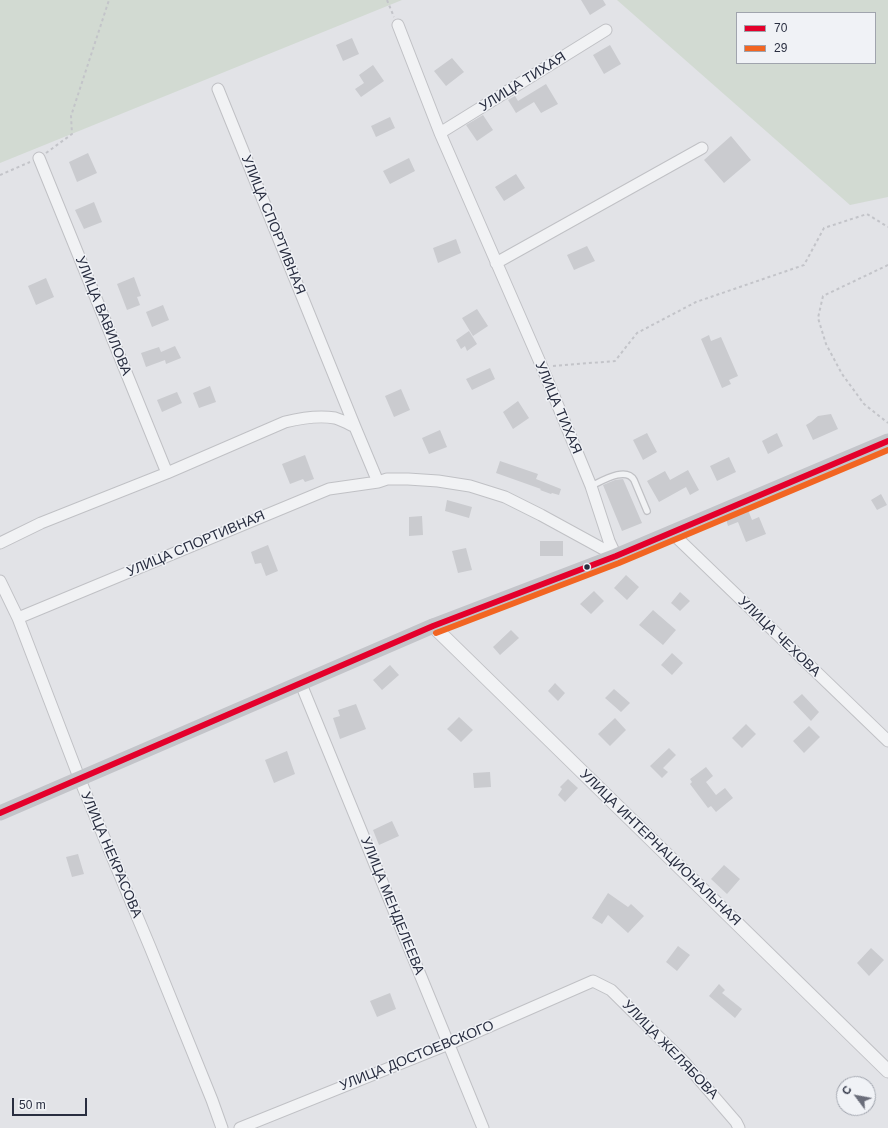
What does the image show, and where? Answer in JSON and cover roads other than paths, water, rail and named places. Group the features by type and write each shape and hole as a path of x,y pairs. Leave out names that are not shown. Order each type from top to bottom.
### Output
{"main road":[{"path":"0,813 80,780 433,626 616,556 888,441"}],"street":[{"name":"УЛИЦА ТИХАЯ","path":"398,25 440,134 542,367 591,486 609,542 616,556"},
{"name":"УЛИЦА ТИХАЯ","path":"440,134 606,30"},
{"name":"УЛИЦА СПОРТИВНАЯ","path":"218,89 378,482"},
{"path":"496,263 702,148"},
{"name":"УЛИЦА ВАВИЛОВА","path":"39,158 167,473"},
{"path":"0,543 285,422 300,418 336,418 355,427"},
{"name":"УЛИЦА СПОРТИВНАЯ","path":"18,618 329,489 378,482 387,479 438,481 470,486 505,497 616,556"},
{"name":"УЛИЦА ЧЕХОВА","path":"671,532 888,741"},
{"name":"УЛИЦА НЕКРАСОВА","path":"0,582 18,618 80,780 150,947 222,1128"},
{"name":"УЛИЦА ИНТЕРНАЦИОНАЛЬНАЯ","path":"433,626 888,1071"},
{"name":"УЛИЦА МЕНДЕЛЕЕВА","path":"301,684 483,1128"},
{"name":"УЛИЦА ДОСТОЕВСКОГО","path":"240,1128 449,1044 593,981"},
{"name":"УЛИЦА ЖЕЛЯБОВА","path":"593,981 611,990 686,1063 736,1122 739,1128"}],"lane":[{"path":"591,486 621,473 627,474 634,480 647,511"}]}
